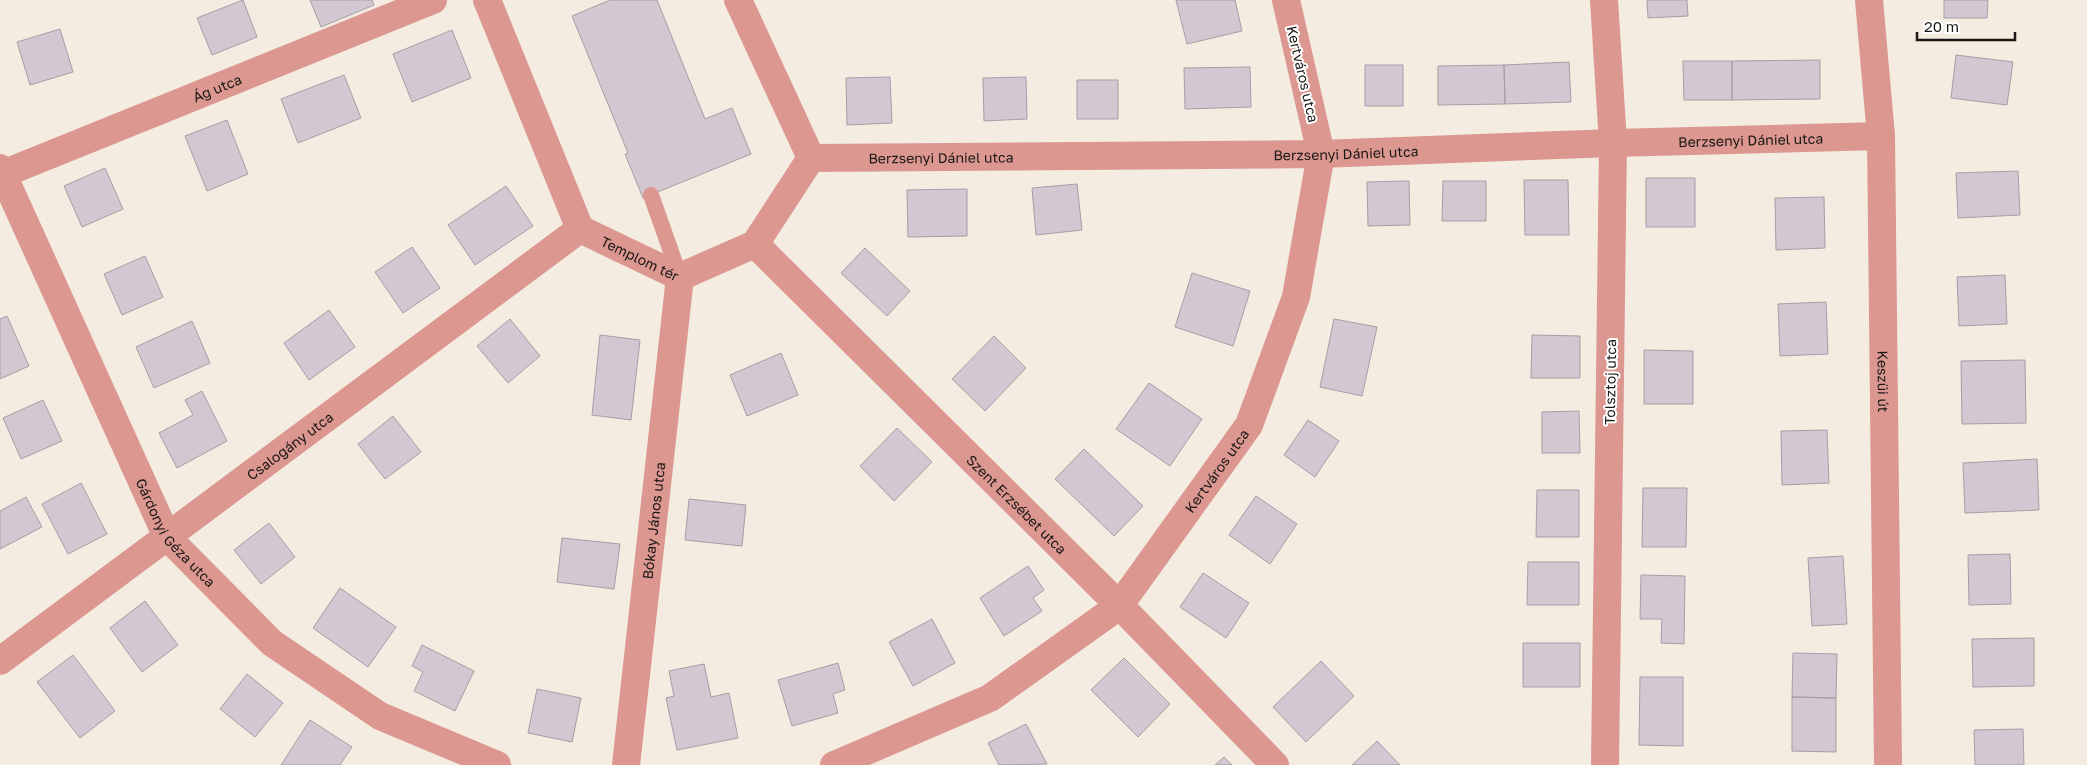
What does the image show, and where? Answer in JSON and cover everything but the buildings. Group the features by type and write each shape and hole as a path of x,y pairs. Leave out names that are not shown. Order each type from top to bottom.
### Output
{"street":[{"name":"Ág utca","path":"1,172 433,0"},
{"path":"487,0 580,229"},
{"path":"738,0 811,158 755,244"},
{"name":"Kertváros utca","path":"834,765 990,698 1119,606 1250,425 1296,298 1321,154 1286,0"},
{"name":"Tolsztoj utca","path":"1604,0 1613,143 1605,765"},
{"name":"Keszüi út","path":"1870,0 1881,136 1888,765"},
{"name":"Berzsenyi Dániel utca","path":"811,158 1321,154 1613,143 1881,136"},
{"name":"Gárdonyi Géza utca","path":"1,172 167,537 272,643 380,716 497,765"},
{"name":"Templom tér","path":"580,229 680,276 755,244"},
{"name":"Csalogány utca","path":"0,661 580,229"},
{"name":"Szent Erzsébet utca","path":"755,244 1119,606 1275,765"},
{"name":"Bókay János utca","path":"626,765 680,276"}],"lane":[{"path":"651,195 680,276"}]}
